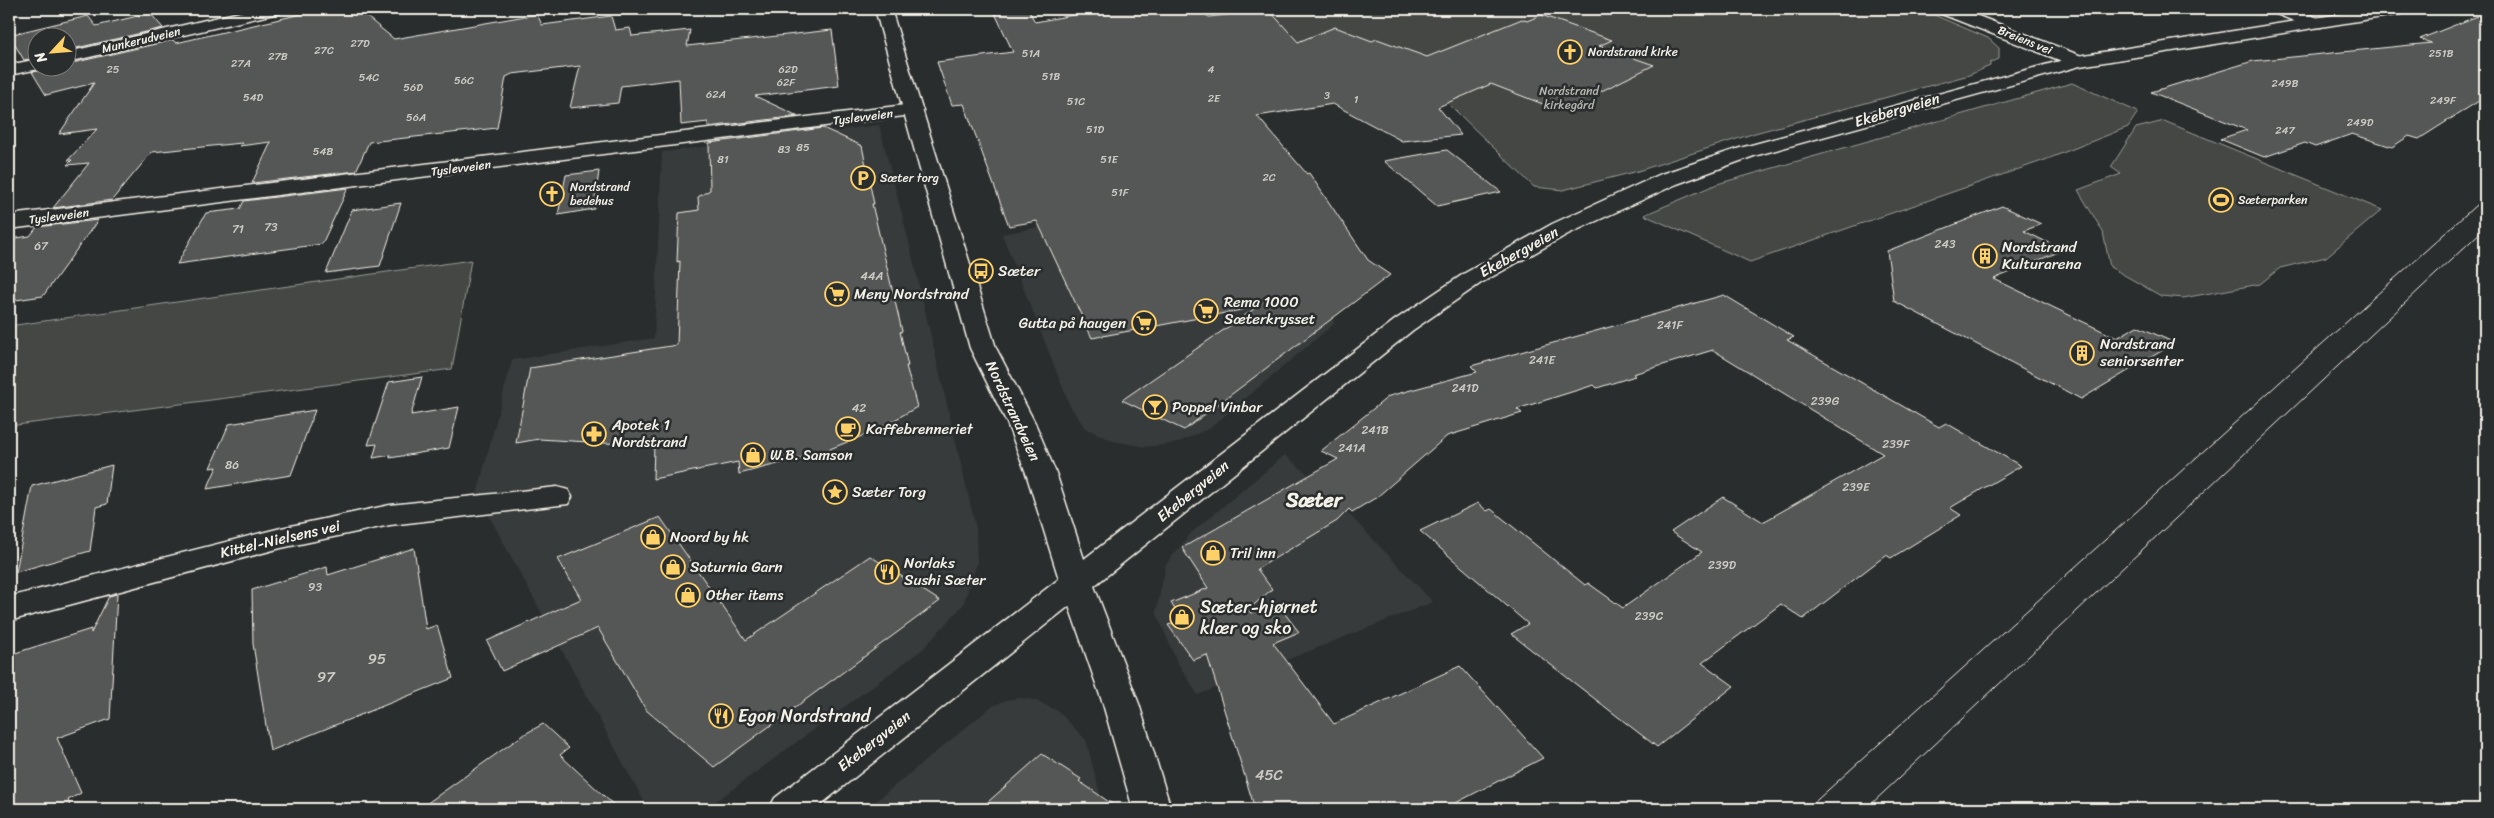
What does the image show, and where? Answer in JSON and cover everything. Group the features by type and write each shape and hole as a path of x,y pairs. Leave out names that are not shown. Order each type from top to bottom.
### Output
{"main road":[{"name":"Munkerudveien","path":"78,55 274,9"},
{"name":"Nordstrandveien","path":"884,9 970,298 983,348 1032,447 1076,582 1119,696 1152,809"},
{"name":"Breiens vei","path":"1945,9 2078,61"},
{"path":"2280,9 2315,23"},
{"name":"Ekebergveien","path":"788,809 1404,325 1473,278 1560,229 1644,189 1719,162 1794,139 2078,61 2401,9"},
{"path":"9,70 28,66"},
{"name":"Tyslevveien","path":"9,222 913,110"},
{"name":"Kittel-Nielsens vei","path":"9,609 98,584 281,538 390,515 557,498"}],"shaded area":[{"path":"879,125 907,234 976,528 977,563 963,605 923,649 706,809 648,809 477,494 512,360 654,338 662,152"},
{"path":"1221,194 1335,323 1210,428 1177,443 1145,447 1113,441 1085,428 1070,406 1002,234"},
{"path":"1285,455 1324,488 1433,602 1198,695 1177,662 1156,612 1166,564 1191,533"},
{"path":"1019,698 1034,700 1058,711 1086,740 1104,809 866,809 991,707 1006,700"}],"green space":[{"name":"Nordstrand kirkegård","path":"1236,9 1920,9 1988,38 1999,48 1999,59 1990,63 1990,66 1969,75 1755,133 1638,171 1563,190 1534,187 1417,73 1295,79"},
{"path":"2072,83 2138,112 2128,127 2045,160 1750,262 1644,215 1717,184"},
{"name":"Sæterparken","path":"2164,121 2382,210 2326,257 2280,268 2260,284 2183,298 2161,296 2110,267 2103,232 2078,190 2121,174 2111,167 2136,128"},
{"path":"471,260 452,369 9,426 9,326"}],"building":[{"path":"323,9 357,9 394,39 537,14 542,25 611,16 615,30 630,28 632,36 690,30 687,46 832,30 839,86 755,96 798,116 708,127 708,122 681,125 679,79 621,86 618,103 570,108 580,66 512,74 506,77 497,128 369,142 356,171 252,183 271,142 152,152 112,200 53,208 89,163 67,165 72,160 68,160 97,129 59,134 94,83 46,95 36,78 78,78 78,62 173,40 176,43"},
{"path":"993,9 1028,9 1035,22 1106,9 1197,9 1209,17 1269,10 1298,42 1335,27 1372,41 1377,39 1427,57 1522,19 1527,21 1541,15 1612,40 1599,46 1654,65 1561,111 1491,84 1438,107 1461,135 1402,141 1333,104 1257,116 1307,174 1309,173 1368,260 1390,275 1184,430 1122,400 1257,307 1092,338 1037,221 1009,226 964,104 952,105 937,62 1013,52"},
{"path":"150,13 163,28 78,48 78,28 38,28 88,16 96,26"},
{"path":"2485,13 2485,97 2419,139 2409,136 2392,147 2352,134 2315,147 2305,143 2264,157 2220,139 2247,130 2151,92 2253,61 2431,43 2420,39"},
{"path":"28,30 28,59 24,60 9,35"},
{"path":"823,128 862,146 874,204 872,204 902,331 900,332 908,366 906,366 917,407 877,430 820,453 739,474 738,462 653,479 654,446 539,439 516,443 530,368 677,345 680,261 677,262 679,213 699,210 698,197 710,190 709,143"},
{"path":"1447,150 1501,192 1437,206 1384,161"},
{"path":"599,171 594,209 558,215 566,175"},
{"path":"348,188 322,244 177,264 206,213 240,209 244,201"},
{"path":"401,203 380,266 326,273 352,210"},
{"path":"2002,206 2041,224 2024,231 2063,250 1994,279 2117,338 2137,326 2175,343 2081,399 1894,301 1887,251"},
{"path":"98,220 43,296 9,301 9,248 17,238 30,236 37,227"},
{"path":"1724,295 1794,337 1787,340 1939,427 1946,423 2021,466 1950,508 1961,515 1891,558 1886,555 1803,619 1781,604 1702,663 1734,686 1657,747 1511,634 1528,624 1420,531 1478,503 1487,511 1491,509 1585,585 1588,583 1623,608 1702,552 1671,532 1723,497 1763,522 1883,454 1713,350 1633,374 1635,376 1597,388 1594,385 1517,409 1522,413 1447,436 1377,497 1352,512 1349,509 1337,521 1257,569 1272,589 1248,610 1251,613 1275,601 1299,632 1273,643 1334,724 1460,666 1543,758 1444,809 1255,809 1207,655 1193,660 1168,625 1182,621 1171,603 1208,588 1182,548 1338,459 1321,451 1389,396 1477,372 1471,366"},
{"path":"422,377 411,415 459,407 449,448 390,458 391,455 373,458 377,444 368,445 389,382"},
{"path":"315,410 291,475 207,489 217,467 210,468 229,424"},
{"path":"112,465 107,504 96,507 90,551 16,572 32,486"},
{"path":"660,517 746,640 870,556 940,601 714,767 646,710 598,628 502,671 487,641 581,599 558,559"},
{"path":"414,548 426,629 437,625 453,678 270,751 253,644 252,590 327,567 328,575"},
{"path":"117,594 110,719 57,738 81,793 68,800 71,809 9,809 9,655 91,629 91,633 109,596"},
{"path":"543,724 569,748 560,755 618,809 419,809 523,735"},
{"path":"1042,754 1081,779 1079,781 1119,809 980,809"}],"tram line":[{"path":"1807,809 2485,197"},
{"path":"1866,809 2485,228"}],"place":[{"name":"Nordstrand kirke","path":"1570,52"},
{"name":"Sæter torg","path":"863,178"},
{"name":"Nordstrand bedehus","path":"552,194"},
{"name":"Sæterparken","path":"2221,200"},
{"name":"Nordstrand Kulturarena","path":"1985,256"},
{"name":"Sæter","path":"981,271"},
{"name":"Meny Nordstrand","path":"837,294"},
{"name":"Rema 1000 Sæterkrysset","path":"1206,311"},
{"name":"Gutta på haugen","path":"1144,323"},
{"name":"Nordstrand seniorsenter","path":"2082,353"},
{"name":"Poppel Vinbar","path":"1155,407"},
{"name":"Kaffebrenneriet","path":"848,429"},
{"name":"Apotek 1 Nordstrand","path":"594,434"},
{"name":"W.B. Samson","path":"753,455"},
{"name":"Sæter Torg","path":"835,492"},
{"name":"Noord by hk","path":"653,537"},
{"name":"Tril inn","path":"1213,553"},
{"name":"Saturnia Garn","path":"673,567"},
{"name":"Norlaks Sushi Sæter","path":"887,572"},
{"name":"Other items","path":"688,595"},
{"name":"Sæter-hjørnet klær og sko","path":"1182,617"},
{"name":"Egon Nordstrand","path":"721,716"}],"district":[{"name":"Sæter","path":"1314,500"}]}
